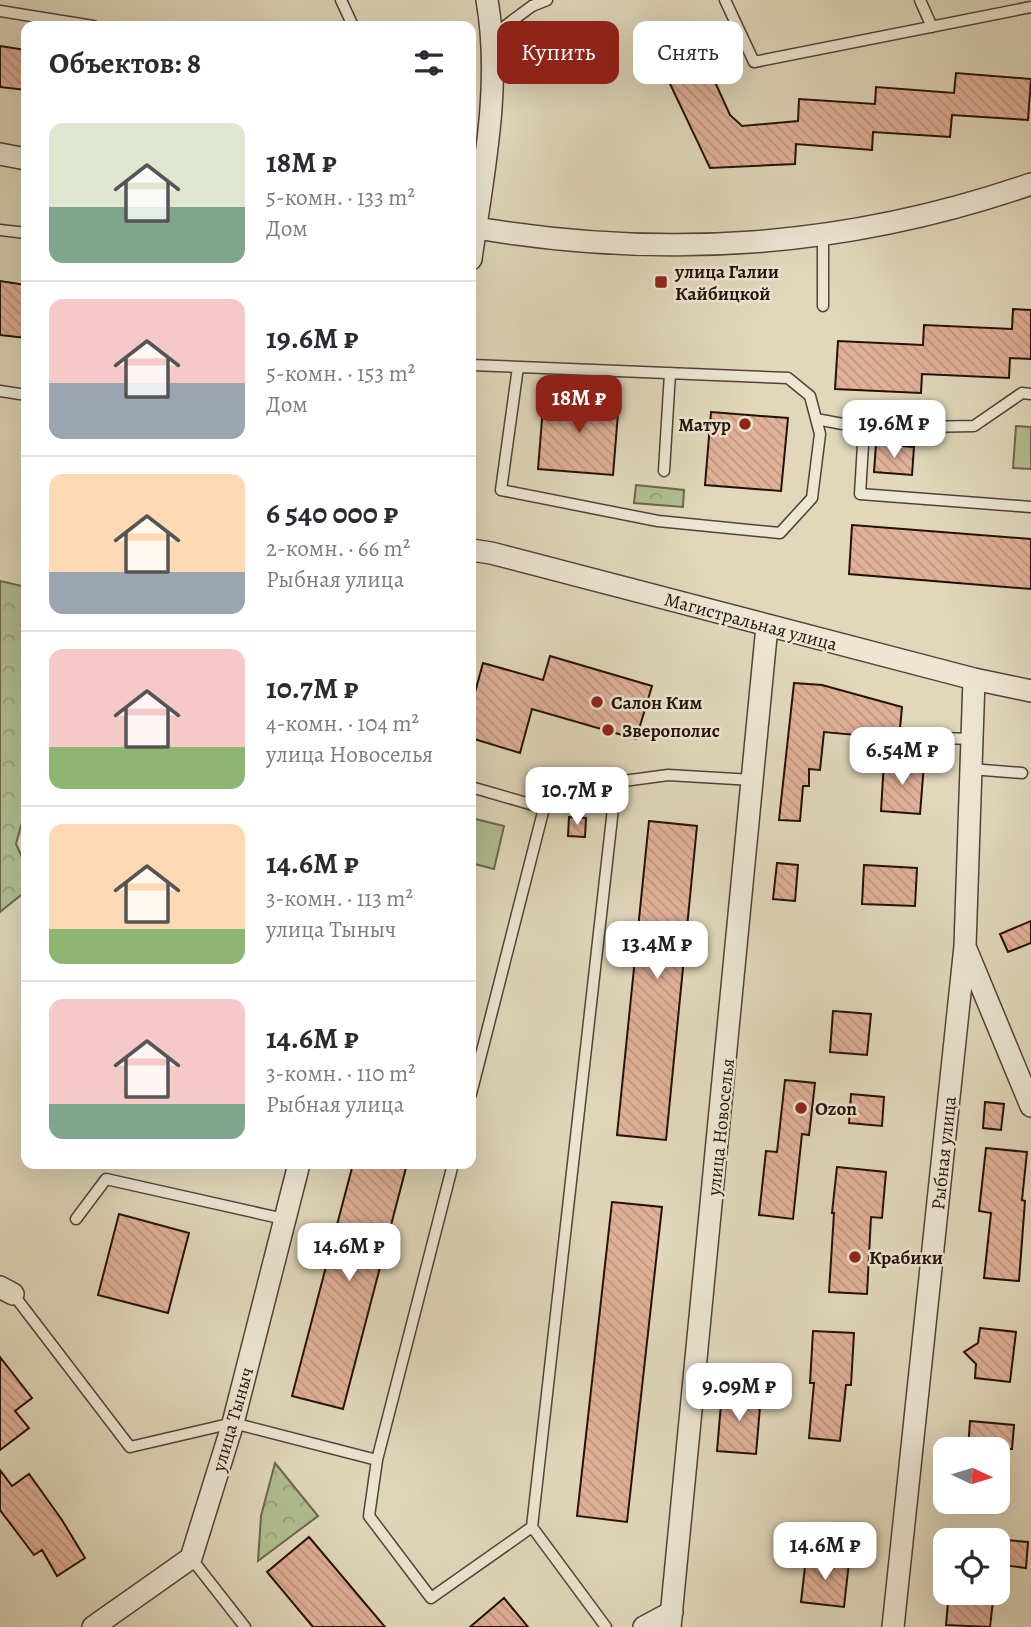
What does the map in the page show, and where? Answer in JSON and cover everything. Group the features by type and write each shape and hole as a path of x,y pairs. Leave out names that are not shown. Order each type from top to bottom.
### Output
{"street":[{"path":"476,206 493,90 493,34 487,0"},
{"path":"0,155 21,158"},
{"path":"476,227 531,236 646,245 736,244 823,235 917,219 1031,184"},
{"name":"Магистральная улица","path":"476,551 974,679 1031,691"},
{"name":"улица Новоселья","path":"671,1620 767,626"},
{"name":"Рыбная улица","path":"893,1627 965,946 974,679"},
{"path":"965,946 1031,1106"},
{"name":"улица Тыныч","path":"191,1558 233,1423 298,1169"},
{"path":"93,1627 191,1558"},
{"path":"644,1627 671,1620"}],"lane":[{"path":"341,0 351,21"},
{"path":"493,34 532,6 547,0"},
{"path":"725,0 754,62 1031,7"},
{"path":"920,0 932,27"},
{"path":"0,11 62,21"},
{"path":"0,230 21,232"},
{"path":"823,235 823,306"},
{"path":"476,365 670,373 788,379 810,396 820,434 812,498 780,533 658,521 501,490 518,367"},
{"path":"664,471 670,373"},
{"path":"0,391 21,394"},
{"path":"816,419 864,428 974,425 1022,393 1031,394"},
{"path":"864,428 860,494 1031,507"},
{"path":"908,737 972,739"},
{"path":"971,769 1022,773"},
{"path":"476,1074 544,808 565,777 616,782 668,775 753,780"},
{"path":"606,1627 531,1527 616,782"},
{"path":"476,789 544,808"},
{"path":"452,1169 377,1460 369,1516 431,1598 531,1527"},
{"path":"76,1219 106,1179 284,1219"},
{"path":"6,1291 130,1447 233,1423 377,1460"},
{"path":"191,1558 245,1627"}],"green space":[{"path":"1016,426 1031,427 1031,469 1013,468"},
{"path":"636,485 684,490 683,507 634,503"},
{"path":"0,581 21,586 21,826 16,844 21,855 21,895 0,912"},
{"path":"476,819 504,826 494,869 476,864"},
{"path":"275,1463 318,1516 258,1561 261,1516"}],"building":[{"path":"0,46 21,49 21,89 0,87"},
{"path":"956,73 1031,79 1028,120 952,115 950,137 873,132 872,150 796,144 795,164 710,168 670,84 716,84 730,115 742,126 798,121 799,99 875,104 876,87 954,93"},
{"path":"0,281 21,284 21,337 0,335"},
{"path":"1013,309 1031,310 1031,359 1010,358 1009,378 922,374 921,393 835,389 838,341 923,345 924,325 1012,329"},
{"path":"544,395 619,401 613,475 538,469"},
{"path":"711,412 788,418 781,491 705,485"},
{"path":"876,444 914,447 912,475 874,472"},
{"path":"852,525 1031,539 1031,589 849,574"},
{"path":"550,656 652,686 636,739 532,709 520,753 476,740 476,689 483,663 543,680"},
{"path":"794,683 822,685 902,707 899,739 824,732 820,770 809,769 809,786 803,786 800,821 779,820"},
{"path":"884,761 924,764 920,814 881,811"},
{"path":"569,817 586,818 585,837 568,836"},
{"path":"649,821 697,826 666,1140 617,1135"},
{"path":"777,863 798,865 795,901 773,899"},
{"path":"864,865 917,868 915,906 862,904"},
{"path":"1031,921 1031,943 1008,952 1000,934"},
{"path":"833,1011 871,1014 867,1055 830,1052"},
{"path":"785,1080 815,1083 809,1135 802,1134 793,1219 759,1215 766,1151 777,1152"},
{"path":"851,1094 884,1097 882,1126 849,1123"},
{"path":"985,1102 1004,1104 1001,1130 983,1128"},
{"path":"986,1148 1027,1152 1019,1281 984,1278 991,1213 979,1211"},
{"path":"837,1167 886,1172 882,1218 871,1217 867,1294 829,1292"},
{"path":"352,1169 406,1169 343,1409 292,1396"},
{"path":"612,1202 662,1207 627,1522 577,1516"},
{"path":"119,1214 189,1233 168,1313 98,1295"},
{"path":"980,1328 1016,1332 1010,1382 975,1378 976,1364 964,1352 978,1343"},
{"path":"813,1331 854,1333 851,1385 846,1385 840,1441 809,1438 814,1383 810,1383"},
{"path":"0,1357 32,1398 15,1411 29,1428 0,1450"},
{"path":"722,1392 761,1395 756,1454 717,1451"},
{"path":"970,1421 1014,1425 1012,1449 1010,1437 969,1437"},
{"path":"0,1470 12,1486 29,1474 85,1558 57,1576 42,1550 34,1555 0,1510"},
{"path":"309,1537 385,1627 313,1627 267,1572"},
{"path":"1010,1540 1028,1542 1026,1568 1010,1566"},
{"path":"806,1558 849,1562 844,1607 801,1602"},
{"path":"504,1598 528,1627 470,1627"},
{"path":"948,1605 993,1605 990,1627 946,1625"}],"place":[{"name":"улица Галии Кайбицкой","path":"661,282"},
{"name":"Матур","path":"745,424"},
{"name":"Салон Ким","path":"597,702"},
{"name":"Зверополис","path":"608,730"},
{"name":"Ozon","path":"801,1108"},
{"name":"Крабики","path":"855,1257"}]}
